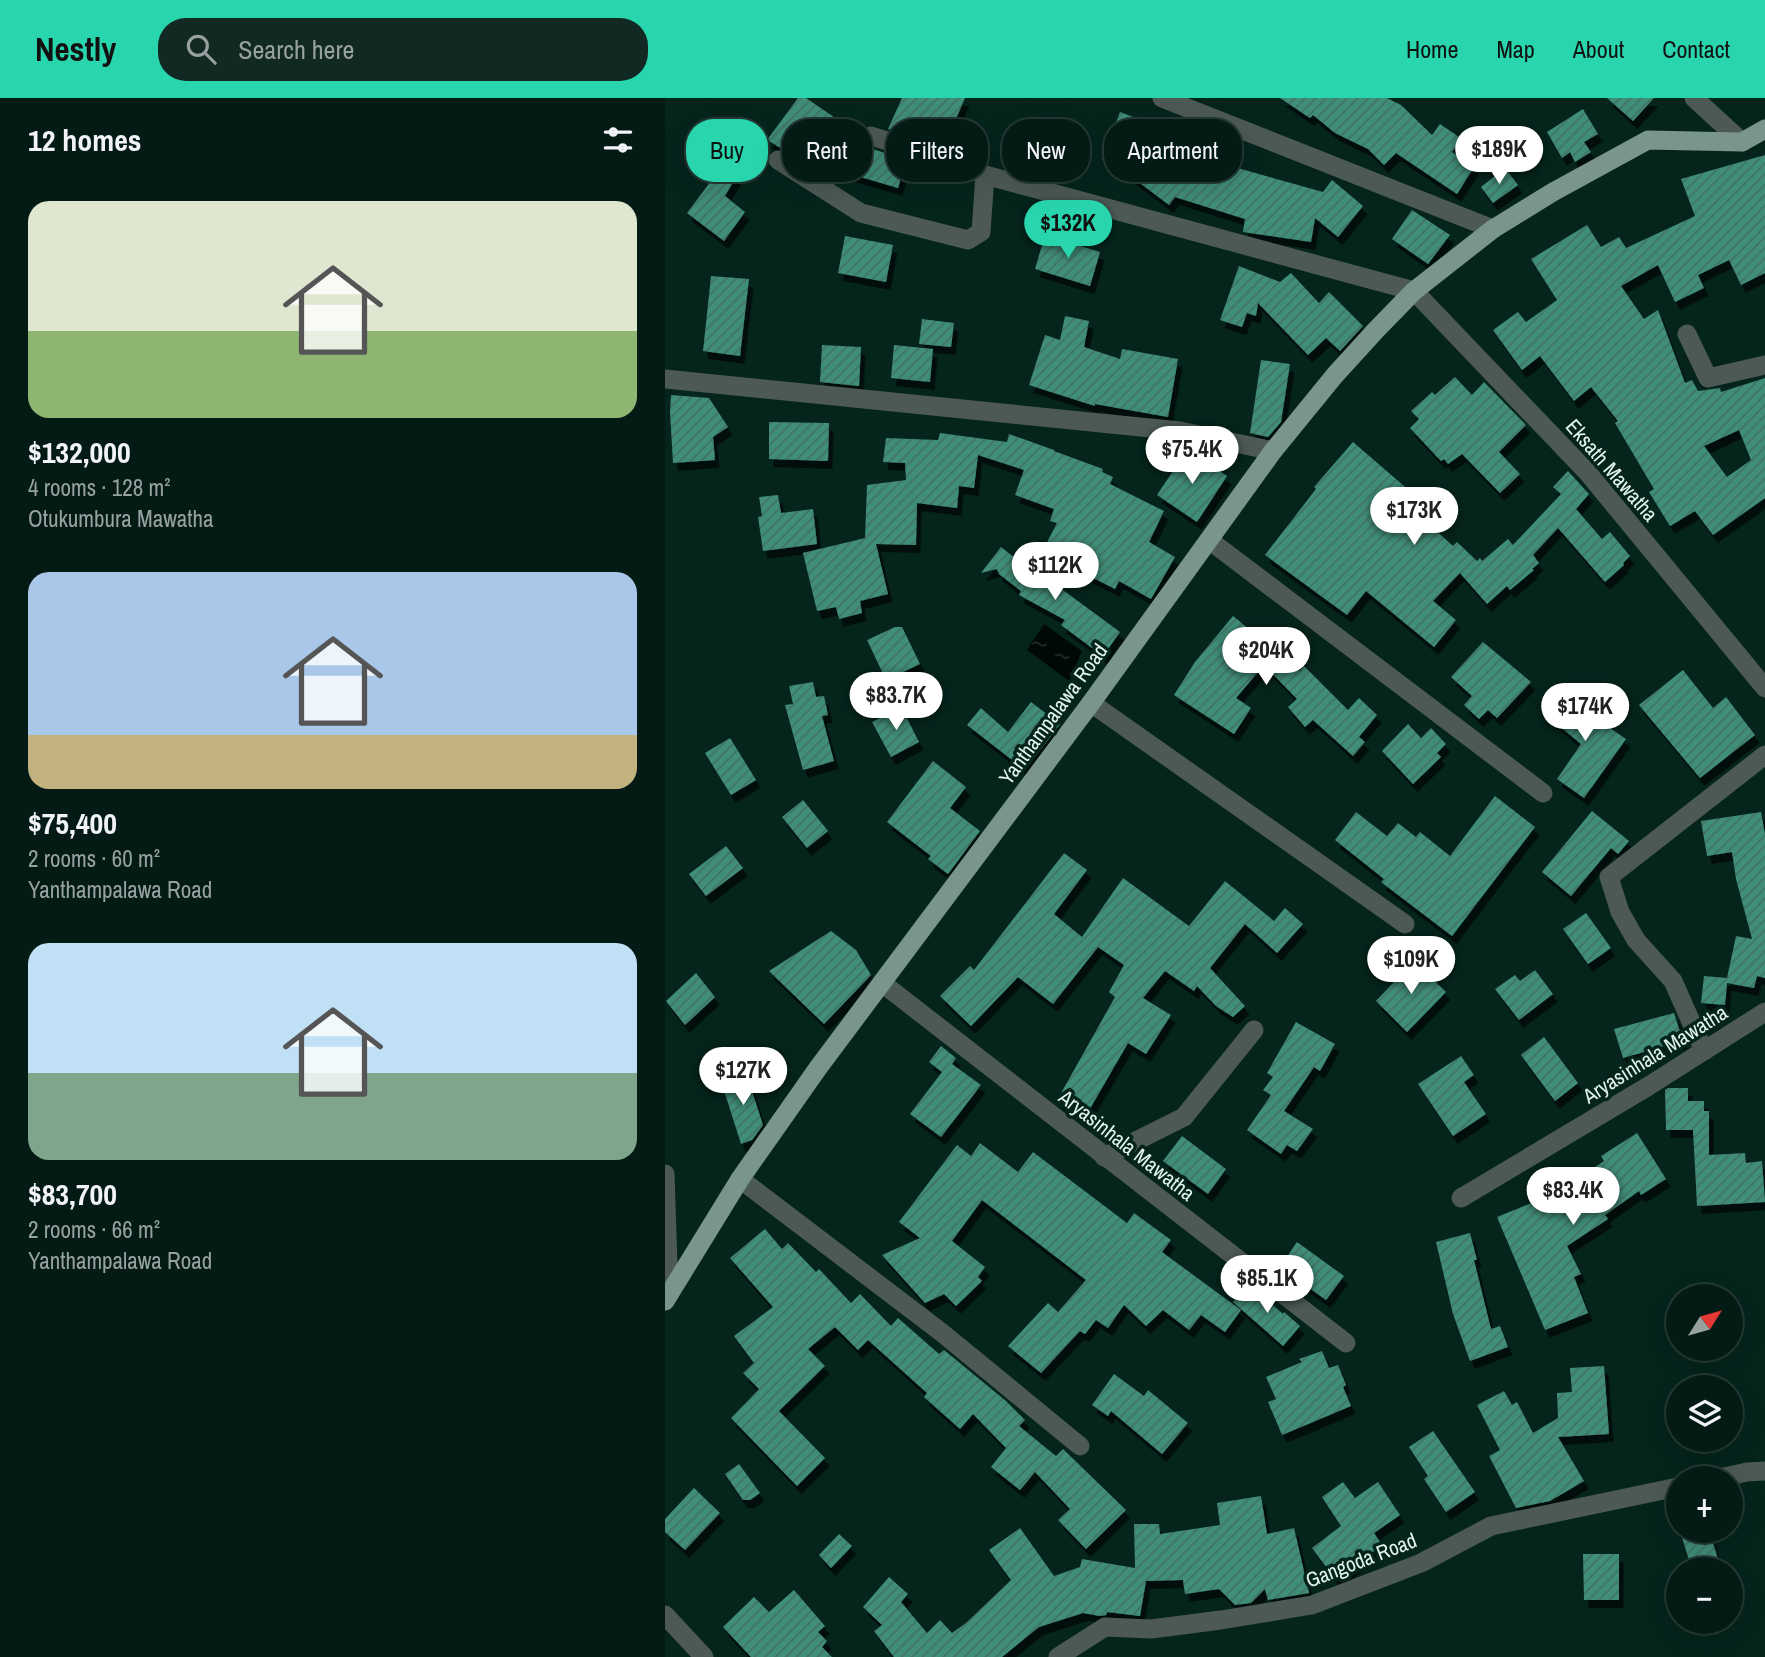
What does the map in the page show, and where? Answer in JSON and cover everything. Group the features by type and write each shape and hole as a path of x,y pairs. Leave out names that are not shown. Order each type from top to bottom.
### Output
{"main road":[{"path":"1742,142 1765,129"},
{"name":"Yanthampalawa Road","path":"667,1298 740,1179 1273,451 1335,375 1414,291 1493,229 1553,192 1648,140 1742,142"}],"street":[{"path":"1162,98 1493,229"},
{"path":"1694,98 1742,142"},
{"path":"778,160 861,213 968,240 981,232 984,182"},
{"path":"988,175 1414,291"},
{"name":"Eksath Mawatha","path":"1414,291 1588,473 1765,688"},
{"path":"1687,334 1708,378 1765,365"},
{"path":"665,379 1180,431 1273,451"},
{"path":"1209,540 1543,793"},
{"path":"1091,703 1405,923"},
{"path":"1705,1051 1673,981 1636,940 1620,912 1609,877 1765,755"},
{"name":"Aryasinhala Mawatha","path":"882,983 1346,1343"},
{"name":"Aryasinhala Mawatha","path":"1461,1198 1765,1012"},
{"path":"1104,1157 1184,1117 1254,1030"},
{"path":"665,1174 667,1298"},
{"path":"740,1179 941,1332 1080,1446"},
{"path":"1743,1473 1765,1471"},
{"name":"Gangoda Road","path":"1058,1657 1105,1627 1151,1629 1312,1605 1421,1563 1491,1526 1666,1490"},
{"path":"665,1615 704,1657"}],"water":[{"path":"1044,624 1082,651 1069,681 1027,650"}],"building":[{"path":"798,98 806,98 836,119 782,119"},
{"path":"902,98 965,98 956,119 893,119"},
{"path":"1280,98 1387,98 1401,105 1432,135 1440,124 1462,139 1452,152 1474,167 1457,194 1396,153 1384,165 1368,149 1335,133 1313,115 1310,118"},
{"path":"1607,98 1654,98 1633,121"},
{"path":"1583,109 1598,134 1584,142 1591,152 1575,162 1570,152 1562,158 1547,132"},
{"path":"1120,112 1139,119 1117,119"},
{"path":"782,120 782,149 768,139"},
{"path":"872,149 886,153 886,182 900,182 898,188 872,180"},
{"path":"1765,155 1765,273 1741,285 1729,260 1698,275 1704,288 1675,302 1658,265 1621,286 1644,319 1658,310 1685,383 1692,380 1698,391 1720,388 1721,392 1765,378 1765,498 1713,535 1695,511 1670,526 1649,492 1654,489 1615,423 1618,421 1591,387 1574,401 1540,356 1522,370 1493,330 1518,312 1526,322 1557,300 1531,259 1587,225 1601,247 1619,237 1626,248 1695,216 1681,179","holes":["1739,430 1751,460 1727,477 1704,446"]},
{"path":"1505,168 1518,185 1493,203 1481,187"},
{"path":"1242,169 1323,192 1332,180 1363,206 1338,237 1315,218 1311,242 1243,232 1245,219 1175,197 1169,205 1139,182 1242,182"},
{"path":"710,182 733,182 725,196 745,212 724,241 687,213"},
{"path":"1412,210 1450,235 1428,264 1392,239"},
{"path":"1045,235 1100,252 1090,286 1035,269"},
{"path":"845,236 893,245 886,282 838,273"},
{"path":"1239,266 1280,282 1291,273 1319,303 1329,292 1363,326 1340,351 1326,338 1308,355 1258,303 1256,316 1247,313 1242,327 1220,320"},
{"path":"711,276 749,279 740,356 703,351"},
{"path":"1065,316 1089,321 1084,347 1120,359 1122,349 1178,359 1168,417 1095,406 1029,385 1045,335 1060,340"},
{"path":"922,319 954,323 951,347 919,344"},
{"path":"822,345 861,347 859,386 820,382"},
{"path":"894,345 933,349 930,382 891,378"},
{"path":"1261,360 1290,364 1281,422 1268,437 1250,433"},
{"path":"1455,377 1472,395 1484,382 1526,425 1499,452 1520,474 1500,493 1462,454 1448,464 1444,459 1441,461 1410,428 1419,419 1411,411 1432,392 1435,395"},
{"path":"671,395 709,398 728,427 713,437 715,460 673,463"},
{"path":"769,422 829,423 828,461 769,459"},
{"path":"940,433 1007,442 1009,434 1103,469 1102,472 1113,477 1110,484 1164,511 1149,542 1175,557 1151,599 1119,581 1115,589 1042,552 1057,523 1050,521 1054,509 1015,495 1024,470 978,455 974,488 959,486 957,508 917,503 916,545 876,544 888,594 860,601 862,613 839,619 836,607 817,611 803,553 865,538 867,485 906,480 905,463 883,462 886,438 938,440"},
{"path":"1353,442 1411,492 1395,511 1420,535 1430,525 1453,546 1457,542 1477,561 1480,558 1482,561 1508,539 1513,545 1561,494 1553,487 1568,471 1589,494 1576,509 1602,539 1610,532 1630,556 1605,582 1558,528 1533,555 1539,563 1532,569 1534,570 1510,590 1507,586 1487,604 1460,573 1433,601 1456,620 1434,647 1366,591 1347,615 1265,555 1316,489 1314,487"},
{"path":"1187,450 1227,476 1197,522 1157,495"},
{"path":"778,495 781,513 813,509 817,544 763,551 758,517 762,516 759,497"},
{"path":"1001,547 1120,632 1103,656 1061,625 1065,620 1019,595 1021,591 999,574 997,569 981,573"},
{"path":"1233,616 1300,671 1304,666 1348,710 1359,698 1377,715 1359,737 1365,742 1353,756 1313,720 1305,727 1288,707 1297,699 1264,665 1236,698 1251,708 1234,734 1174,695 1195,662"},
{"path":"895,627 902,627 920,664 886,680 867,640"},
{"path":"1483,642 1531,682 1497,718 1488,710 1479,719 1464,705 1472,696 1451,677"},
{"path":"1683,670 1713,708 1726,697 1755,735 1700,778 1639,705"},
{"path":"813,682 816,697 824,696 828,715 822,716 834,761 803,770 785,705 793,704 789,686"},
{"path":"1567,689 1599,716 1597,719 1626,739 1584,798 1557,779 1581,744 1546,715"},
{"path":"1031,702 1060,724 1025,770 967,725 981,708 1008,732"},
{"path":"901,707 919,742 891,757 872,722"},
{"path":"1408,724 1421,738 1431,728 1446,744 1437,753 1441,757 1413,784 1382,751"},
{"path":"730,738 756,780 731,795 705,753"},
{"path":"933,761 966,787 950,808 980,831 948,874 928,859 931,856 887,822"},
{"path":"1495,796 1535,827 1452,936 1381,882 1384,879 1335,840 1356,812 1387,836 1398,823 1416,837 1420,832 1450,856"},
{"path":"803,800 828,831 807,848 782,817"},
{"path":"1592,811 1629,841 1618,854 1611,848 1571,896 1542,872"},
{"path":"1761,812 1765,835 1765,978 1757,976 1754,988 1727,983 1725,1005 1701,1003 1704,976 1727,978 1736,936 1752,939 1736,879 1732,852 1707,856 1701,821"},
{"path":"726,846 743,868 706,896 689,874"},
{"path":"1064,853 1087,870 1054,914 1082,937 1123,878 1189,926 1225,881 1274,921 1285,908 1303,924 1277,953 1245,924 1210,968 1245,1006 1233,1017 1216,1006 1197,986 1194,991 1165,971 1143,998 1171,1015 1146,1054 1128,1043 1088,1112 1060,1095 1115,997 1109,992 1124,965 1098,947 1053,1004 1018,977 971,1026 940,996 970,966 974,970"},
{"path":"1586,913 1611,948 1588,964 1563,929"},
{"path":"831,931 856,950 871,975 824,1024 769,971"},
{"path":"1414,961 1446,992 1407,1032 1376,1001"},
{"path":"1535,970 1553,994 1519,1020 1495,989 1515,975 1520,981"},
{"path":"696,973 715,997 685,1025 666,1001"},
{"path":"1674,1013 1683,1041 1623,1058 1614,1029"},
{"path":"1296,1022 1335,1044 1320,1071 1314,1067 1284,1111 1313,1129 1297,1151 1287,1145 1281,1154 1247,1130 1271,1095 1263,1090 1273,1077 1267,1073"},
{"path":"1544,1037 1578,1083 1555,1101 1521,1055"},
{"path":"941,1046 956,1058 952,1064 981,1085 941,1137 910,1114 942,1072 929,1062"},
{"path":"1461,1056 1474,1075 1464,1082 1486,1114 1453,1136 1418,1084"},
{"path":"746,1073 763,1125 752,1140 741,1144 721,1081"},
{"path":"1688,1088 1688,1101 1704,1101 1704,1111 1709,1111 1709,1155 1745,1153 1746,1163 1762,1161 1765,1202 1697,1206 1693,1130 1666,1130 1665,1090"},
{"path":"1637,1133 1666,1179 1641,1195 1639,1191 1605,1215 1608,1219 1567,1246 1581,1274 1574,1277 1588,1313 1545,1330 1497,1217 1559,1192 1604,1161 1601,1156"},
{"path":"1182,1136 1226,1169 1208,1194 1163,1161"},
{"path":"980,1143 1018,1172 1033,1152 1127,1223 1134,1213 1171,1240 1162,1252 1241,1310 1225,1332 1201,1315 1189,1330 1163,1310 1146,1326 1124,1305 1108,1328 1096,1320 1085,1334 1080,1331 1041,1373 1008,1346 1048,1303 1058,1312 1086,1280 982,1200 952,1241 985,1267 978,1277 982,1281 956,1306 944,1294 925,1303 882,1255 920,1238 899,1222 957,1145 971,1156"},
{"path":"765,1229 782,1249 788,1243 816,1272 819,1269 851,1303 860,1294 891,1326 898,1318 939,1354 944,1350 1025,1420 1019,1426 1056,1456 1063,1449 1126,1510 1086,1549 1058,1520 1070,1509 1035,1472 1020,1490 991,1467 1006,1448 973,1414 960,1429 924,1397 927,1393 868,1340 858,1350 835,1327 808,1349 825,1366 779,1411 825,1458 797,1486 731,1418 759,1389 743,1373 754,1363 734,1336 773,1307 730,1258"},
{"path":"1470,1233 1491,1329 1500,1326 1508,1347 1470,1361 1453,1314 1436,1242"},
{"path":"1297,1242 1344,1276 1326,1300 1280,1267"},
{"path":"1249,1284 1300,1326 1283,1346 1233,1302"},
{"path":"1322,1351 1329,1368 1338,1365 1351,1406 1282,1435 1268,1402 1276,1399 1266,1377 1302,1362 1299,1359"},
{"path":"1604,1366 1609,1434 1558,1437 1584,1481 1550,1501 1516,1508 1489,1456 1500,1450 1477,1405 1504,1391 1512,1405 1517,1402 1533,1433 1558,1418 1557,1393 1572,1392 1570,1368"},
{"path":"1114,1374 1144,1396 1148,1390 1188,1423 1162,1454 1111,1411 1108,1416 1092,1405"},
{"path":"1433,1431 1475,1492 1446,1512 1424,1479 1428,1476 1409,1447"},
{"path":"739,1464 760,1493 750,1500 743,1500 725,1474"},
{"path":"1343,1482 1355,1498 1378,1482 1400,1515 1374,1533 1382,1545 1336,1580 1312,1548 1341,1526 1322,1497"},
{"path":"694,1488 720,1513 685,1550 665,1532 665,1519"},
{"path":"1261,1496 1267,1534 1294,1528 1309,1593 1268,1600 1265,1589 1251,1603 1235,1605 1219,1589 1185,1594 1183,1580 1146,1581 1140,1616 1107,1612 1106,1615 1100,1616 1083,1613 1039,1627 1002,1657 894,1657 874,1631 882,1625 863,1607 889,1577 908,1594 901,1602 927,1633 940,1620 952,1633 1011,1580 989,1550 1020,1528 1054,1576 1080,1567 1082,1559 1135,1568 1134,1524 1159,1524 1160,1534 1220,1525 1217,1503"},
{"path":"839,1534 852,1546 831,1568 819,1555"},
{"path":"1684,1543 1713,1543 1717,1557 1688,1557"},
{"path":"1583,1554 1619,1554 1619,1600 1584,1600"},
{"path":"794,1590 825,1626 818,1632 827,1641 822,1647 832,1657 751,1657 723,1627 754,1597 769,1612"}]}
